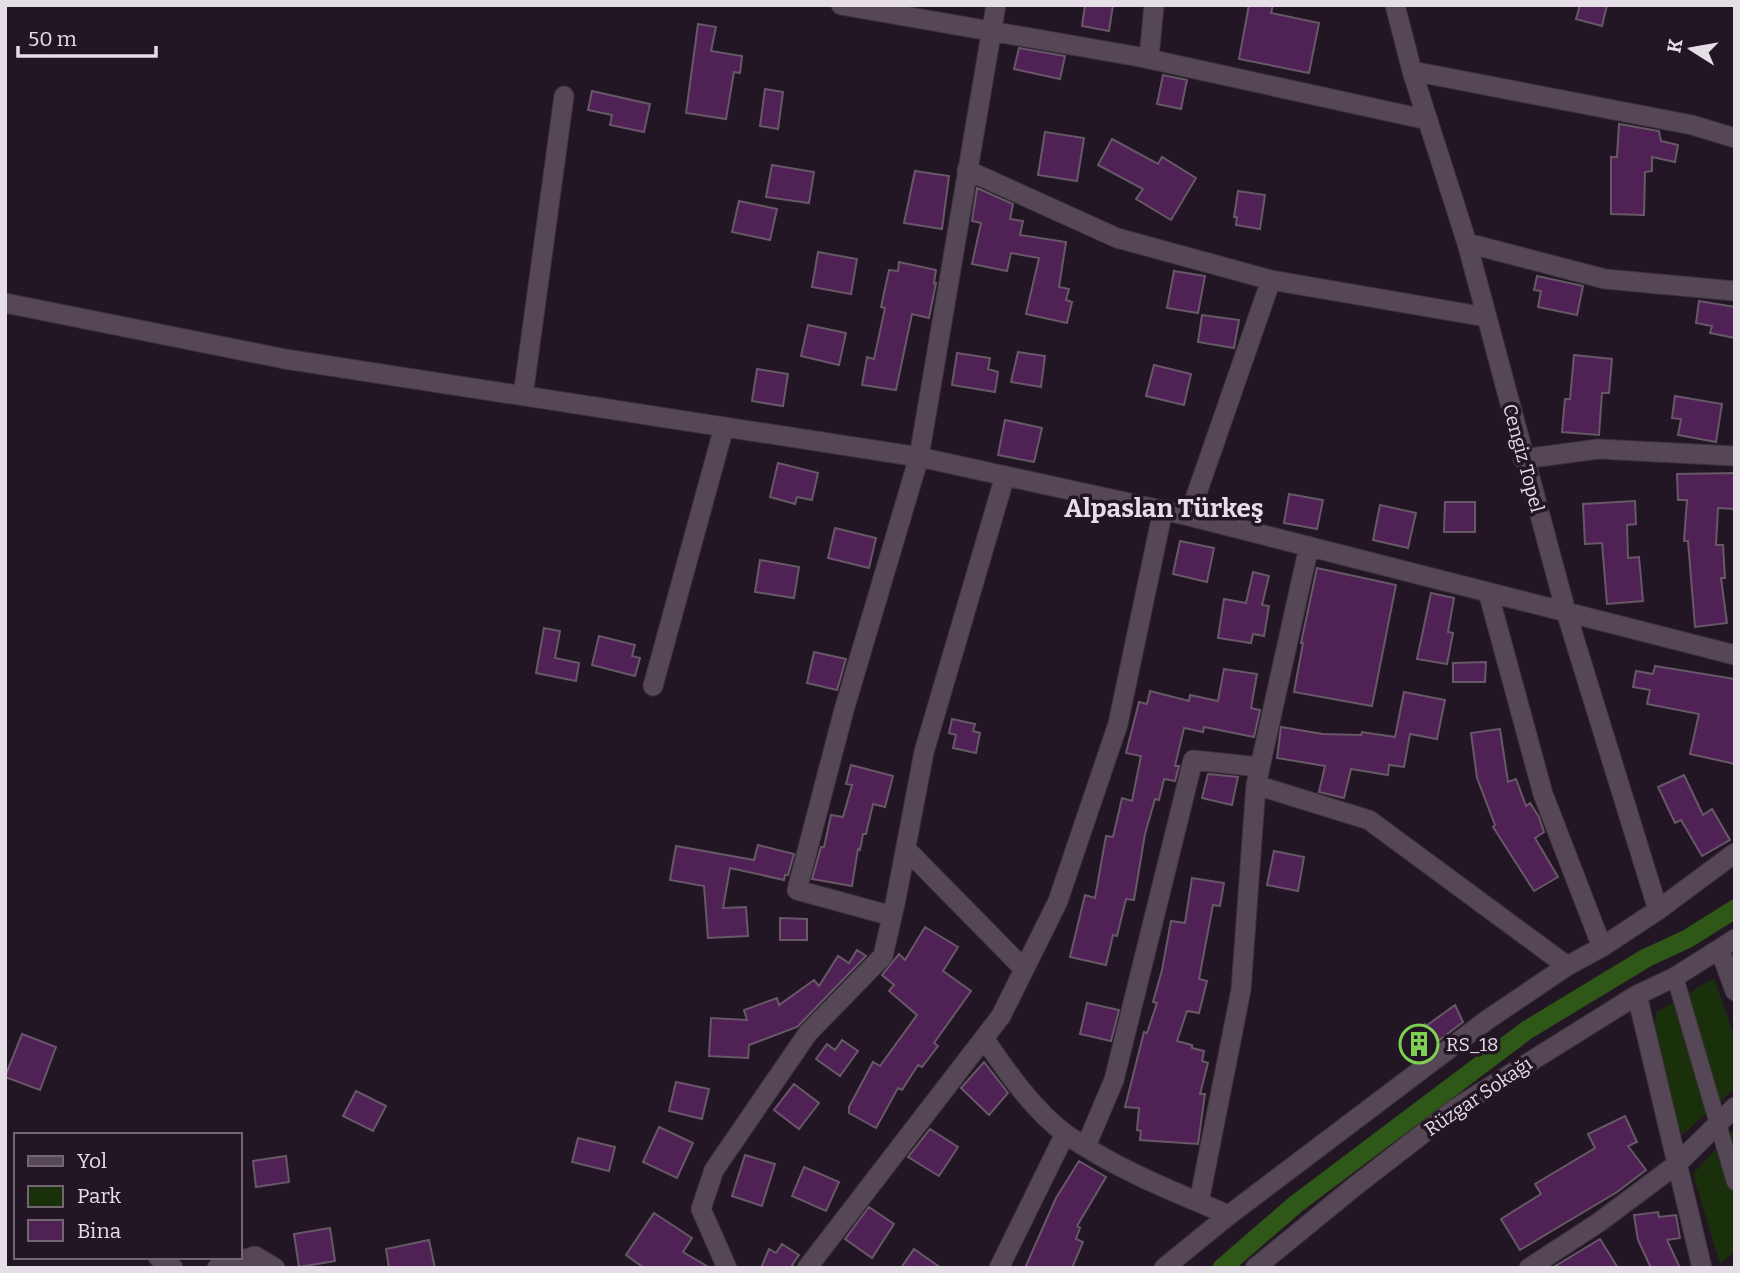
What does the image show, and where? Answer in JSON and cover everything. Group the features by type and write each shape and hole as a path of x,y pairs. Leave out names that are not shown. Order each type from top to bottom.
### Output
{"street":[{"path":"841,5 1149,58 1427,120"},
{"path":"892,916 797,890 844,710 919,457 996,5"},
{"path":"1149,58 1154,5"},
{"name":"Cengiz Topel","path":"1395,5 1412,71 1467,243 1566,612 1658,910"},
{"path":"1412,71 1692,125 1735,138"},
{"path":"523,396 564,96"},
{"path":"967,170 1117,238 1271,280 1486,317"},
{"path":"1467,243 1605,279 1735,291"},
{"path":"1189,516 1271,280"},
{"path":"5,303 285,359 919,457 1189,516 1735,655"},
{"path":"653,686 724,427"},
{"path":"1523,459 1598,449 1735,456"},
{"path":"727,1268 701,1209 714,1170 808,1033 883,956 924,752 1005,476"},
{"path":"807,1268 1001,1016 1058,901 1118,724 1163,510"},
{"path":"1199,1202 1241,990 1258,776 1309,546"},
{"path":"1488,592 1543,794 1602,947"},
{"path":"1086,1146 1114,1080 1193,760 1258,776 1369,820 1567,966"},
{"path":"906,849 1024,969"},
{"path":"1164,1268 1229,1215 1487,1020 1567,966 1602,947 1658,910 1735,853"},
{"path":"1727,945 1735,991"},
{"name":"Rüzgar Sokağı","path":"1255,1268 1457,1108 1637,995 1675,977 1727,945"},
{"path":"1675,977 1735,1182"},
{"path":"1637,995 1702,1268"},
{"path":"984,1038 1016,1085 1065,1134 1121,1166 1229,1215"},
{"path":"1529,1268 1598,1223 1677,1164 1735,1107"},
{"path":"999,1268 1065,1134"},
{"path":"217,1268 255,1256 275,1268"}],"green space":[{"path":"1714,978 1735,1039 1735,1088 1682,1135 1653,1041 1656,1013"},
{"path":"1735,1128 1735,1251 1720,1264 1693,1174"}],"building":[{"path":"1085,5 1113,5 1109,31 1082,26"},
{"path":"1249,5 1273,5 1271,13 1319,23 1309,73 1239,59"},
{"path":"1580,5 1607,5 1602,26 1576,19"},
{"path":"698,24 716,27 711,51 742,56 740,73 734,72 726,119 686,113"},
{"path":"1019,48 1065,56 1060,79 1014,69"},
{"path":"1163,75 1187,80 1181,109 1157,104"},
{"path":"765,89 783,92 778,129 760,126"},
{"path":"592,91 650,104 644,132 610,125 612,115 588,110"},
{"path":"1619,124 1659,131 1661,141 1678,145 1675,162 1652,157 1652,171 1645,172 1644,215 1611,214 1611,157 1617,157"},
{"path":"1045,132 1084,138 1077,181 1038,175"},
{"path":"1112,139 1158,164 1162,157 1196,178 1171,220 1136,199 1143,189 1098,165"},
{"path":"772,165 814,172 809,203 766,197"},
{"path":"915,171 949,176 942,229 904,223"},
{"path":"977,188 1013,204 1010,219 1023,221 1020,235 1066,242 1059,287 1069,289 1066,300 1072,302 1067,323 1026,314 1039,258 1011,253 1007,271 972,264 981,223 972,221"},
{"path":"1238,191 1265,195 1260,229 1236,225 1237,217 1234,217"},
{"path":"739,201 777,209 770,240 732,232"},
{"path":"818,252 857,259 851,294 812,287"},
{"path":"899,262 936,270 929,318 912,314 896,390 862,385 867,357 874,359 885,308 881,307 889,270 898,271"},
{"path":"1174,271 1205,276 1198,313 1167,308"},
{"path":"1537,276 1583,286 1577,315 1538,307 1541,291 1534,290"},
{"path":"1699,301 1735,307 1735,338 1710,333 1712,326 1696,323"},
{"path":"1202,315 1239,320 1234,348 1198,342"},
{"path":"808,325 846,333 839,365 801,356"},
{"path":"1018,352 1045,356 1041,387 1011,382"},
{"path":"957,353 990,358 988,369 998,372 995,392 952,385"},
{"path":"1574,355 1612,359 1609,393 1602,393 1599,435 1562,432 1565,399 1570,399"},
{"path":"1154,365 1191,374 1184,405 1146,396"},
{"path":"757,369 788,374 783,406 752,401"},
{"path":"1675,396 1722,404 1716,442 1678,435 1681,419 1672,418"},
{"path":"1005,420 1042,428 1034,462 998,455"},
{"path":"778,463 818,473 812,500 797,497 795,504 770,497"},
{"path":"1735,473 1735,509 1718,508 1716,545 1723,545 1725,578 1721,578 1727,623 1695,627 1688,541 1684,541 1687,500 1678,500 1677,474"},
{"path":"1289,494 1323,500 1317,529 1284,523"},
{"path":"1635,501 1636,524 1627,525 1628,558 1639,557 1643,601 1607,604 1602,543 1585,544 1583,504"},
{"path":"1445,502 1475,502 1475,532 1444,532"},
{"path":"1380,505 1416,513 1408,548 1373,540"},
{"path":"835,528 876,538 869,568 828,558"},
{"path":"1180,541 1214,548 1207,582 1173,574"},
{"path":"760,560 799,567 794,598 755,592"},
{"path":"1317,568 1396,585 1372,706 1294,692"},
{"path":"1253,572 1269,576 1262,605 1269,606 1264,636 1253,634 1251,643 1218,638 1224,599 1246,603"},
{"path":"1431,593 1454,598 1448,632 1453,633 1447,664 1417,659"},
{"path":"544,628 560,631 555,658 579,663 576,681 536,673"},
{"path":"599,636 635,645 632,656 640,658 635,676 592,665"},
{"path":"814,652 846,659 837,690 807,683"},
{"path":"1486,662 1485,682 1453,682 1453,663"},
{"path":"1655,666 1735,679 1735,764 1690,754 1699,714 1647,704 1650,690 1633,687 1636,671 1653,674"},
{"path":"1224,669 1257,674 1251,708 1260,710 1254,737 1204,727 1203,732 1184,728 1175,766 1179,766 1175,781 1164,779 1159,800 1155,799 1145,834 1134,900 1126,899 1117,936 1113,935 1106,965 1070,957 1085,895 1095,898 1106,836 1113,837 1122,798 1132,801 1141,756 1126,753 1139,702 1147,704 1150,691 1189,701 1190,695 1218,701"},
{"path":"1404,692 1445,700 1437,739 1410,734 1404,767 1389,765 1388,775 1351,769 1344,798 1319,792 1325,766 1277,758 1281,727 1323,734 1361,735 1362,732 1395,737"},
{"path":"952,719 975,724 973,731 980,733 976,753 953,748 956,735 949,733"},
{"path":"1500,729 1508,782 1516,779 1526,806 1530,803 1539,817 1544,832 1535,838 1558,877 1534,891 1493,827 1495,825 1477,778 1471,733"},
{"path":"851,765 893,776 885,807 873,804 866,834 863,834 860,850 858,849 852,886 812,879 821,847 824,847 831,815 843,817 852,785 846,784"},
{"path":"1208,774 1238,777 1232,805 1202,798"},
{"path":"1684,775 1703,815 1712,809 1730,840 1702,856 1681,820 1675,823 1658,787"},
{"path":"758,845 794,854 788,875 785,875 784,880 730,868 723,908 746,907 748,936 708,938 704,886 670,880 676,846 754,860"},
{"path":"1274,851 1304,857 1298,891 1267,885"},
{"path":"1192,878 1224,883 1220,906 1213,905 1199,979 1207,981 1199,1013 1187,1011 1177,1041 1204,1051 1202,1061 1208,1063 1200,1094 1205,1094 1198,1144 1140,1140 1141,1131 1137,1130 1139,1108 1125,1107 1144,1032 1147,1033 1157,1003 1153,1002 1171,921 1185,923"},
{"path":"780,918 807,919 807,940 780,940"},
{"path":"925,927 958,947 943,971 971,991 934,1043 938,1046 922,1067 918,1065 902,1090 898,1088 876,1128 849,1113 849,1107 873,1062 880,1066 917,1015 889,991 894,985 882,975 899,954 905,960"},
{"path":"857,950 866,956 797,1027 749,1045 748,1058 709,1056 711,1018 747,1020 744,1010 777,998 779,1005 814,980 819,986 838,956 849,963"},
{"path":"1087,1003 1119,1010 1111,1041 1080,1034"},
{"path":"1455,1005 1463,1022 1412,1061 1402,1040"},
{"path":"22,1034 56,1047 40,1090 5,1077"},
{"path":"842,1040 858,1051 840,1076 816,1059 827,1044 835,1050"},
{"path":"984,1062 1008,1093 989,1115 961,1088"},
{"path":"676,1082 709,1089 702,1119 669,1111"},
{"path":"794,1084 819,1103 799,1129 774,1110"},
{"path":"356,1091 386,1106 373,1131 343,1116"},
{"path":"1625,1116 1637,1142 1628,1146 1646,1170 1617,1192 1520,1250 1501,1219 1541,1194 1535,1184 1595,1148 1588,1134"},
{"path":"659,1127 693,1143 677,1178 643,1162"},
{"path":"930,1129 958,1147 939,1176 908,1157"},
{"path":"578,1138 615,1147 609,1171 572,1162"},
{"path":"745,1155 775,1164 762,1206 732,1196"},
{"path":"286,1156 289,1182 256,1187 253,1161"},
{"path":"1079,1161 1106,1177 1077,1226 1080,1228 1076,1239 1083,1242 1072,1268 1025,1268 1056,1198"},
{"path":"804,1167 839,1182 826,1211 792,1196"},
{"path":"869,1207 894,1224 872,1258 845,1239"},
{"path":"1658,1212 1659,1217 1676,1215 1680,1238 1667,1240 1680,1268 1651,1268 1638,1240 1634,1215"},
{"path":"654,1213 692,1238 683,1252 710,1268 644,1268 626,1255"},
{"path":"330,1228 335,1261 299,1267 294,1234"},
{"path":"1600,1239 1618,1268 1552,1268"},
{"path":"429,1240 435,1268 389,1268 386,1249"},
{"path":"782,1244 799,1255 792,1265 795,1268 761,1268 769,1249 776,1253"},
{"path":"914,1249 941,1268 901,1268"}],"waterway":[{"path":"1222,1268 1296,1204 1527,1030 1646,958 1687,939 1735,909"}],"place":[{"name":"RS_18","path":"1419,1044"}],"district":[{"name":"Alpaslan Türkeş","path":"1164,508"}]}
